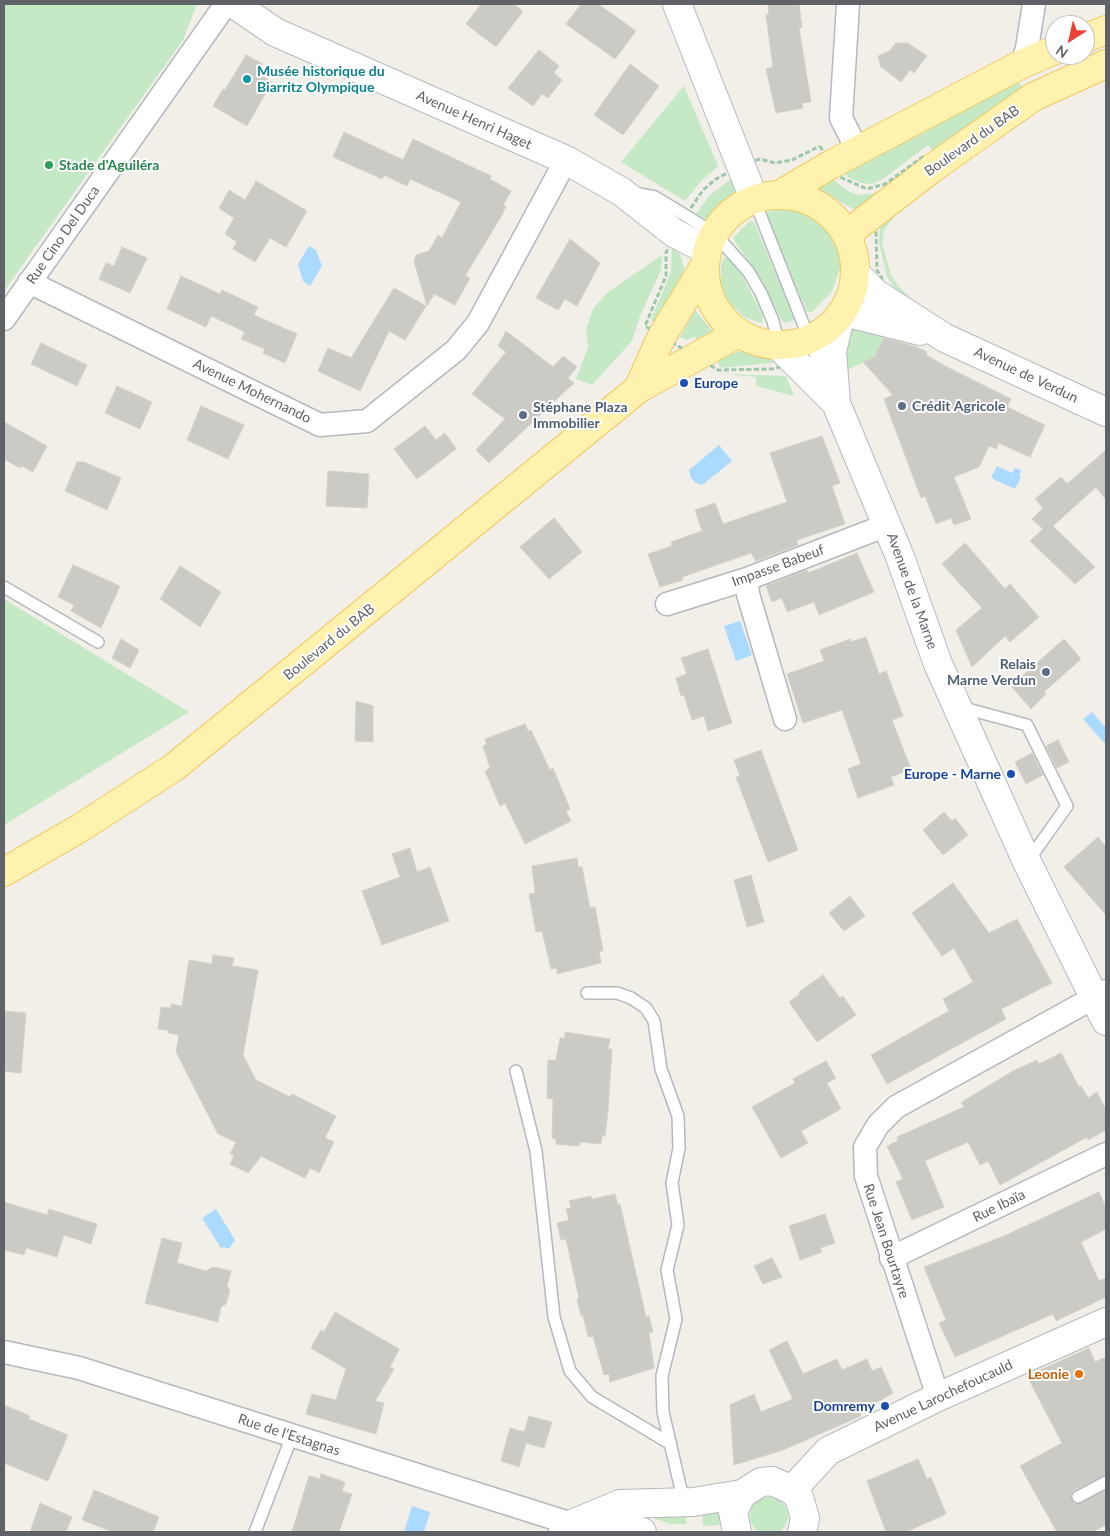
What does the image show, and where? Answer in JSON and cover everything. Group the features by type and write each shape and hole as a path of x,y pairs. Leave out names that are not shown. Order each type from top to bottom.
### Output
{"main road":[{"name":"Avenue Henri Haget","path":"234,4 275,32 566,160 622,192 674,233 709,250"},
{"path":"678,4 754,199 782,194 801,197 820,206 836,218 847,234 855,254 856,274 852,294 842,315 825,332 810,341 779,346 758,343 739,333 724,321 713,305 706,287 709,250"},
{"path":"782,194 858,151 1022,64 1045,54"},
{"name":"Boulevard du BAB","path":"847,234 934,167 1033,97 1106,64"},
{"name":"Boulevard du BAB","path":"638,389 662,336 725,219 738,207 754,199"},
{"name":"Avenue de Verdun","path":"856,274 875,293 945,338 1106,412"},
{"name":"Avenue de Verdun","path":"842,315 945,338"},
{"name":"Avenue de la Marne","path":"842,315 832,351 836,403 887,525 938,664 1027,862 1100,994 1106,1021"},
{"name":"Boulevard du BAB","path":"4,872 80,828 173,768 638,389 739,333"},
{"name":"Avenue de la Marne","path":"779,346 836,403"},
{"name":"Avenue Larochefoucauld","path":"792,1490 828,1451 938,1397 1106,1322"},
{"path":"568,1528 620,1504 684,1503 742,1494 761,1482 772,1482 792,1490 800,1497 804,1507 805,1518 802,1532"},
{"path":"737,1532 734,1512 742,1494"},
{"path":"568,1528 642,1532"}],"street":[{"name":"Rue Cino Del Duca","path":"4,318 226,4"},
{"path":"848,4 841,118 858,151"},
{"path":"1022,64 1027,48 1034,4"},
{"name":"Avenue Mohernando","path":"30,282 320,425 367,421 456,350 478,324 566,160"},
{"name":"Impasse Babeuf","path":"668,604 747,579 887,525"},
{"path":"747,579 748,594 786,718"},
{"name":"Rue Jean Bourtayre","path":"938,1397 891,1258 866,1176 865,1147 878,1125 896,1107 1100,994"},
{"name":"Rue Ibaïa","path":"891,1258 1106,1154"},
{"name":"Rue de l'Estagnas","path":"4,1352 79,1368 292,1436 568,1528"}],"lane":[{"path":"754,199 836,403"},
{"path":"709,250 748,271 773,321 779,346"},
{"path":"4,587 98,642"},
{"path":"957,706 1027,725 1067,806 1027,862"},
{"path":"587,992 617,993 631,998 646,1008 654,1021 661,1069 678,1116 679,1148 672,1183 678,1225 667,1270 676,1319 662,1376 663,1412 684,1503"},
{"path":"516,1071 536,1150 554,1317 570,1371 592,1397 670,1444"},
{"path":"255,1532 292,1436"},
{"path":"1078,1497 1106,1482"}],"green space":[{"name":"Stade d'Aguiléra","path":"4,4 197,4 183,40 4,291"},
{"path":"1013,80 1027,89 934,152 928,145 883,179 872,184 861,183 848,177 844,172"},
{"path":"684,86 718,166 702,180 685,201 621,162"},
{"path":"830,177 848,191 857,195 885,192 858,210 853,209 818,189"},
{"path":"732,178 737,194 709,220 696,214 709,196"},
{"path":"798,208 814,213 828,221 837,233 842,248 842,263 832,291 812,312 807,312 766,216 770,211"},
{"path":"900,209 884,230 882,243 891,275 898,286 912,299 895,289 887,276 879,243 880,227"},
{"path":"750,221 754,222 795,320 786,323 782,321 752,265 734,241 734,237"},
{"path":"672,247 680,254 684,268 681,279 654,322 651,320 671,272"},
{"path":"662,255 661,270 640,316 632,341 592,385 576,379 588,347 586,329 593,309 607,293"},
{"path":"728,257 740,272 763,315 762,323 746,318 730,304 726,297 721,285 721,266 723,259"},
{"path":"695,310 714,333 700,343 694,337 686,340 680,337"},
{"path":"861,328 887,332 876,357 849,369 842,356 850,330"},
{"path":"745,350 759,350 779,362 722,368 718,364 719,360 726,356"},
{"path":"724,374 786,376 794,396 756,386 756,377"},
{"path":"4,599 189,712 4,825"},
{"path":"769,1497 782,1503 788,1516 782,1529 769,1535 756,1529 750,1516 756,1503"},
{"path":"686,1507 686,1524 671,1524 642,1514"},
{"path":"702,1507 719,1508 722,1513 719,1525 703,1526"}],"water":[{"path":"309,246 316,250 322,266 310,286 303,281 298,264"},
{"path":"719,445 732,461 702,485 696,483 691,478 689,470"},
{"path":"997,466 1012,473 1015,468 1021,470 1019,476 1021,477 1015,489 991,478"},
{"path":"740,621 752,655 736,661 724,626"},
{"path":"1092,712 1106,728 1106,741 1104,743 1083,719"},
{"path":"216,1209 235,1240 229,1249 221,1248 202,1218"},
{"path":"412,1506 430,1512 424,1532 404,1532"}],"building":[{"path":"481,4 513,4 523,11 496,47 466,24"},
{"path":"581,4 598,4 636,31 615,59 566,24"},
{"path":"768,4 799,4 802,28 799,28 811,102 802,103 803,108 776,113 766,69 773,67 766,15 769,14"},
{"path":"896,43 908,43 927,56 914,73 910,70 901,82 881,67 878,56 889,51"},
{"path":"539,50 559,66 554,73 562,80 548,98 542,94 533,106 508,88"},
{"path":"246,55 263,64 257,73 272,82 247,126 213,106"},
{"path":"630,64 659,86 623,135 594,115"},
{"path":"344,132 403,160 413,139 491,176 490,179 511,191 503,205 506,206 502,215 465,276 470,278 455,305 434,294 427,306 414,261 416,255 429,251 438,235 442,238 461,202 410,179 407,186 384,175 382,179 333,157"},
{"path":"256,181 307,211 286,247 270,238 255,262 233,249 237,242 225,234 234,218 219,208 229,190 245,200"},
{"path":"570,239 600,263 577,306 565,299 558,310 536,298"},
{"path":"122,247 147,258 130,293 99,279 106,263 114,266"},
{"path":"181,276 220,294 222,290 258,307 254,315 297,334 285,363 263,353 265,349 241,339 245,332 211,316 206,327 167,309"},
{"path":"394,288 426,306 405,340 389,331 360,391 318,371 328,348 351,358"},
{"path":"506,331 553,367 563,356 577,367 568,378 574,383 489,463 476,450 505,419 472,394 506,352 498,346"},
{"path":"884,338 914,346 927,352 926,355 949,368 1011,399 1007,407 1045,425 1030,457 999,443 996,449 989,446 979,467 954,477 971,519 954,525 951,518 936,524 925,496 921,498 884,399 893,395 863,362 875,357"},
{"path":"41,343 87,365 77,386 31,364"},
{"path":"117,386 152,402 140,429 105,413"},
{"path":"201,406 244,425 228,459 187,440"},
{"path":"4,422 47,446 33,472 22,466 20,468 4,459"},
{"path":"425,426 436,440 445,433 456,449 417,479 394,449"},
{"path":"822,436 840,483 832,486 845,524 797,540 798,545 756,561 751,553 682,577 683,580 660,587 648,554 672,546 671,542 702,531 695,510 715,503 723,524 787,502 770,453"},
{"path":"1106,450 1106,500 1096,487 1053,526 1095,567 1075,584 1030,541 1043,529 1032,519 1043,508 1035,499 1061,477 1067,484"},
{"path":"77,462 84,462 121,478 107,510 65,491"},
{"path":"328,471 369,474 367,508 326,506"},
{"path":"554,518 582,552 549,579 520,547"},
{"path":"965,543 1005,589 1010,584 1039,617 1010,642 1005,636 972,667 956,630 982,608 942,564"},
{"path":"857,553 874,592 819,615 814,602 787,612 782,598 772,602 766,586 807,570 808,573"},
{"path":"73,565 120,586 101,628 71,611 74,605 58,597"},
{"path":"180,566 221,592 200,627 160,599"},
{"path":"866,637 879,674 886,671 903,716 892,720 911,769 891,777 894,785 858,798 848,769 861,764 842,710 803,723 787,674 824,661 820,650 850,639 851,642"},
{"path":"121,639 139,650 130,668 112,658"},
{"name":"Relais Marne Verdun","path":"1064,639 1081,659 1044,692 1046,694 1031,709 1011,686"},
{"path":"708,649 732,723 708,731 704,716 692,720 684,695 681,696 676,678 687,674 681,658"},
{"path":"356,701 373,706 373,742 355,741"},
{"path":"525,724 528,731 531,730 550,770 553,768 570,809 566,811 571,821 525,844 505,803 500,806 485,771 490,768 483,746 487,744 485,739"},
{"path":"1058,740 1069,762 1057,768 1046,746"},
{"path":"761,750 798,850 768,862 736,777 740,776 734,760"},
{"path":"1032,753 1043,775 1026,784 1015,762"},
{"path":"944,812 952,821 955,818 968,835 943,855 923,830"},
{"path":"1098,837 1106,847 1106,915 1064,867"},
{"path":"410,848 417,872 430,867 449,921 382,945 362,891 400,877 392,854"},
{"path":"577,858 578,867 582,867 590,908 595,907 603,951 599,951 601,963 557,974 557,968 551,969 542,931 536,932 529,894 535,893 532,866"},
{"path":"751,875 764,922 747,927 734,880"},
{"path":"953,883 989,933 1017,919 1052,983 1001,1009 1006,1019 887,1084 871,1055 949,1011 943,999 973,982 954,948 942,956 912,913"},
{"path":"850,896 865,916 844,931 829,913"},
{"path":"213,955 234,958 232,966 258,970 243,1055 256,1080 290,1097 292,1094 336,1116 325,1138 334,1142 319,1173 310,1168 305,1178 261,1156 248,1173 230,1164 234,1156 230,1154 236,1142 218,1134 176,1052 179,1035 168,1033 168,1030 158,1029 161,1007 171,1008 171,1004 182,1006 189,960 212,964"},
{"path":"823,975 840,998 843,996 856,1015 817,1042 789,1002 800,994 799,992"},
{"path":"4,1011 26,1013 21,1073 4,1071"},
{"path":"565,1032 610,1039 608,1049 612,1049 608,1111 605,1136 602,1136 601,1144 580,1142 579,1146 556,1144 556,1139 552,1138 553,1099 547,1098 548,1060 556,1060 560,1038 565,1038"},
{"path":"1061,1053 1079,1087 1081,1086 1088,1098 1097,1092 1106,1110 1106,1130 1088,1140 1087,1137 1000,1185 988,1161 980,1165 968,1142 925,1161 944,1207 912,1220 896,1182 903,1179 887,1146 898,1141 897,1137 964,1107 961,1103 965,1100 1013,1071 1037,1060 1039,1064"},
{"path":"826,1061 836,1078 827,1083 841,1109 801,1131 808,1143 781,1158 752,1107 795,1083 793,1079"},
{"path":"1099,1192 1106,1208 1106,1229 1081,1242 1099,1281 1106,1278 1106,1297 1056,1321 1053,1314 955,1357 939,1323 946,1320 924,1267 1004,1236"},
{"path":"615,1194 618,1205 620,1204 646,1317 649,1316 653,1332 649,1333 654,1368 610,1382 609,1374 604,1375 593,1336 588,1337 583,1315 581,1316 566,1239 561,1240 557,1223 569,1220 566,1209 571,1208 569,1201 591,1196 592,1199"},
{"path":"4,1202 47,1215 49,1209 97,1224 91,1244 64,1235 57,1257 26,1248 24,1255 4,1250"},
{"path":"825,1214 835,1243 820,1248 822,1252 800,1260 789,1226"},
{"path":"162,1238 182,1243 177,1263 206,1271 213,1267 231,1271 227,1286 230,1290 226,1304 221,1307 218,1322 145,1303"},
{"path":"772,1258 782,1277 763,1284 754,1266"},
{"path":"335,1312 399,1349 390,1367 394,1369 375,1401 384,1403 376,1434 306,1414 312,1394 336,1400 346,1369 311,1348 321,1330 324,1332"},
{"path":"787,1341 803,1374 837,1359 842,1370 867,1359 872,1371 881,1367 893,1393 860,1412 861,1416 783,1450 734,1465 730,1405 754,1394 761,1412 793,1399 769,1350"},
{"path":"1089,1348 1095,1362 1106,1357 1106,1475 1074,1490 1071,1497 1074,1503 1078,1504 1106,1490 1106,1525 1092,1532 1057,1532 1020,1466 1062,1443 1027,1376"},
{"path":"4,1405 30,1416 29,1419 68,1435 48,1481 4,1463"},
{"path":"529,1416 552,1422 544,1448 526,1443 519,1467 501,1461 510,1428 524,1432"},
{"path":"918,1459 927,1479 931,1477 946,1514 906,1532 886,1532 867,1481"},
{"path":"321,1474 345,1482 342,1491 352,1494 339,1532 292,1532 309,1476 320,1479"},
{"path":"94,1490 159,1517 153,1532 113,1532 82,1520"},
{"path":"40,1503 72,1517 66,1532 30,1532"}],"place":[{"name":"Musée historique du Biarritz Olympique","path":"247,79"},
{"name":"Stade d'Aguiléra","path":"49,165"},
{"name":"Europe","path":"684,383"},
{"name":"Crédit Agricole","path":"902,406"},
{"name":"Stéphane Plaza Immobilier","path":"523,415"},
{"name":"Relais Marne Verdun","path":"1046,672"},
{"name":"Europe - Marne","path":"1011,774"},
{"name":"Leonie","path":"1079,1374"},
{"name":"Domremy","path":"885,1406"}]}
